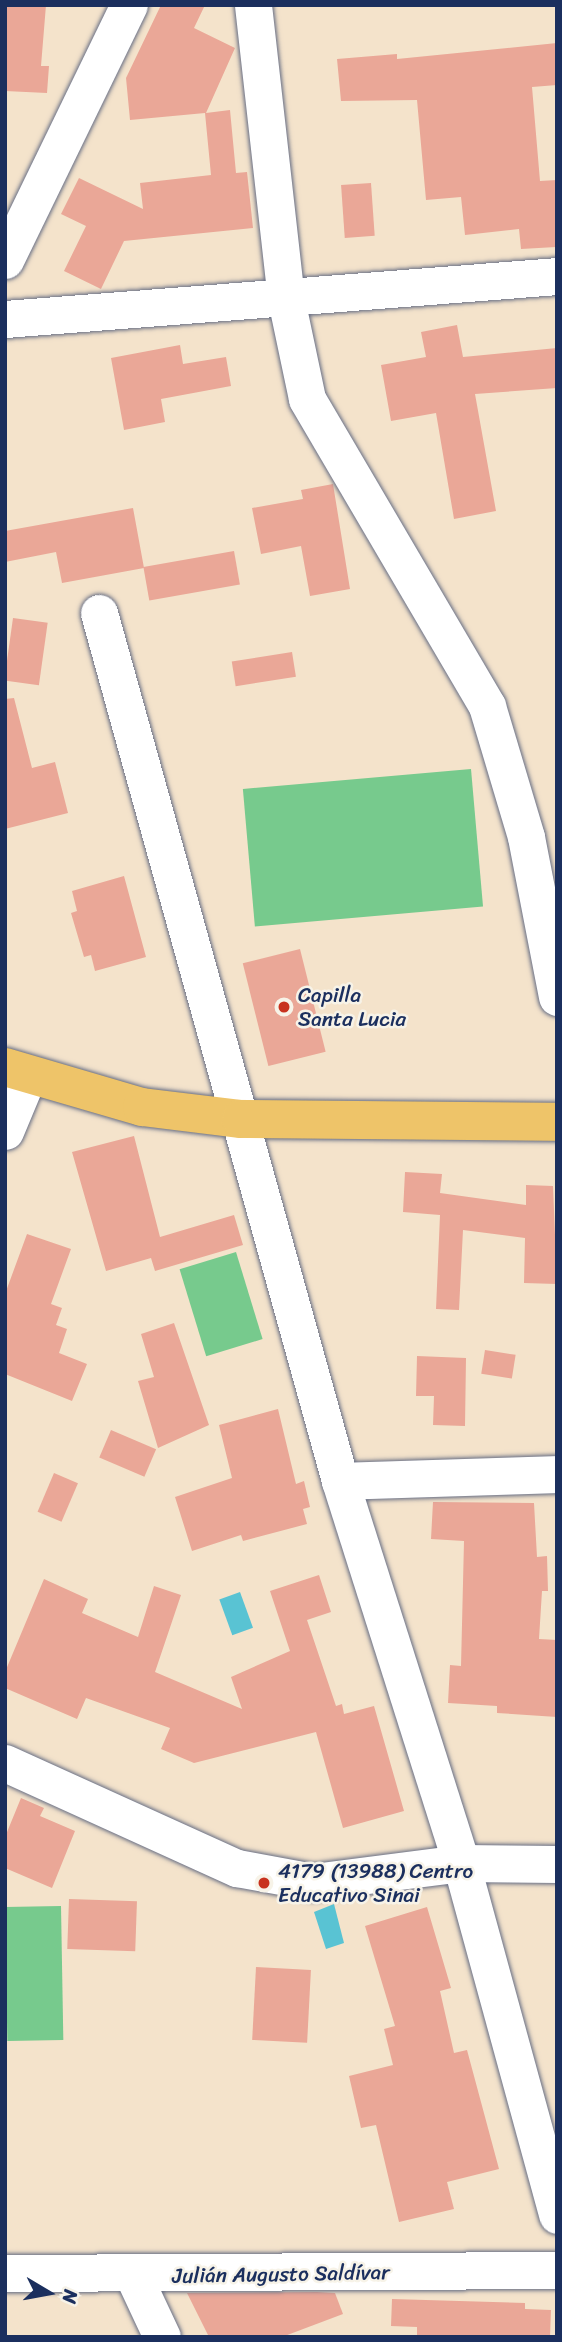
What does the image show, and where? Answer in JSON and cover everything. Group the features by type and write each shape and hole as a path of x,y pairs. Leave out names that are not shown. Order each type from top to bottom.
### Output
{"main road":[{"path":"17,1072 142,1107 241,1119 557,1122"}],"street":[{"path":"5,260 129,5"},
{"path":"253,5 286,299 307,399 487,706 526,838 557,997"},
{"path":"5,318 286,299 557,276"},
{"path":"99,613 340,1481 461,1863 557,2215"},
{"path":"5,1131 17,1072"},
{"path":"340,1481 557,1474"},
{"path":"5,1763 237,1868 313,1882 461,1863 557,1864"},
{"name":"Julián Augusto Saldívar","path":"5,2273 133,2275 557,2270"},
{"path":"133,2275 162,2337"}],"green space":[{"path":"471,769 483,906 255,926 243,789"},
{"path":"236,1252 263,1339 206,1356 180,1269"},
{"path":"61,1906 63,2040 7,2041 5,1907"}],"water":[{"path":"240,1592 253,1628 232,1635 219,1600"},
{"path":"334,1904 344,1943 326,1949 314,1912"}],"building":[{"path":"5,5 46,5 41,66 49,66 47,93 5,91"},
{"path":"161,5 205,5 194,28 235,48 206,113 230,110 236,173 247,172 253,228 124,241 101,289 64,271 86,226 61,214 79,178 143,209 140,183 211,175 205,113 130,120 126,78"},
{"path":"557,43 557,85 532,87 540,181 557,180 556,247 521,249 519,229 465,235 461,197 426,200 417,100 341,101 337,59 397,54 397,59"},
{"path":"371,183 375,236 345,238 341,185"},
{"path":"457,325 463,357 557,348 557,388 475,394 496,511 454,519 436,413 391,421 381,365 426,357 421,332"},
{"path":"180,345 183,364 226,357 231,386 161,399 165,422 124,430 111,358"},
{"path":"333,484 350,589 310,596 301,546 261,554 252,508 303,499 301,490"},
{"path":"133,508 144,568 62,583 56,552 5,562 5,531"},
{"path":"234,551 240,584 149,600 143,567"},
{"path":"13,618 48,623 39,685 5,680"},
{"path":"292,652 296,677 236,686 232,662"},
{"path":"14,698 32,768 55,762 68,813 5,829 5,699"},
{"path":"124,876 146,957 95,971 91,955 84,957 71,913 77,911 72,891"},
{"name":"Capilla Santa Lucia","path":"300,949 326,1052 268,1066 243,963"},
{"path":"134,1136 160,1237 234,1215 243,1245 155,1271 151,1258 106,1271 72,1152"},
{"path":"405,1172 442,1174 440,1193 526,1205 526,1185 553,1186 557,1284 524,1283 525,1238 463,1230 459,1310 436,1309 440,1215 403,1212"},
{"path":"27,1234 71,1249 51,1304 62,1308 56,1325 67,1329 59,1353 87,1364 72,1401 5,1374 5,1294"},
{"path":"174,1323 209,1425 158,1448 138,1381 154,1377 141,1334"},
{"path":"485,1350 516,1355 512,1379 481,1374"},
{"path":"417,1356 466,1358 465,1426 433,1425 434,1396 416,1396"},
{"path":"278,1409 296,1484 304,1481 310,1507 303,1509 307,1524 243,1541 241,1535 192,1551 175,1497 232,1478 219,1425"},
{"path":"111,1430 156,1449 144,1477 99,1458"},
{"path":"54,1473 78,1483 62,1522 38,1512"},
{"path":"433,1502 534,1503 537,1557 547,1556 548,1591 542,1591 539,1639 557,1640 557,1717 497,1713 497,1706 448,1703 450,1665 461,1666 464,1541 431,1539"},
{"path":"319,1575 331,1612 307,1620 336,1706 342,1704 344,1714 374,1706 404,1811 343,1828 316,1732 194,1763 161,1749 170,1728 86,1698 77,1719 5,1688 5,1672 44,1579 88,1599 82,1613 138,1637 154,1586 181,1595 155,1672 242,1709 231,1677 290,1651 270,1591"},
{"path":"21,1798 44,1808 40,1816 75,1831 52,1888 5,1868 5,1837"},
{"path":"69,1899 137,1901 135,1951 67,1949"},
{"path":"427,1907 451,1988 440,1991 454,2053 467,2050 499,2169 447,2182 454,2209 399,2222 376,2125 361,2128 349,2076 393,2065 384,2029 395,2026 365,1926"},
{"path":"256,1967 311,1970 307,2043 252,2040"},
{"path":"187,2293 335,2293 343,2314 282,2337 209,2337"},
{"path":"392,2299 525,2303 525,2309 551,2310 550,2337 417,2337 417,2327 391,2326"}],"place":[{"name":"Capilla Santa Lucia","path":"284,1007"},
{"name":"4179 (13988) Centro Educativo Sinai","path":"264,1883"}]}
